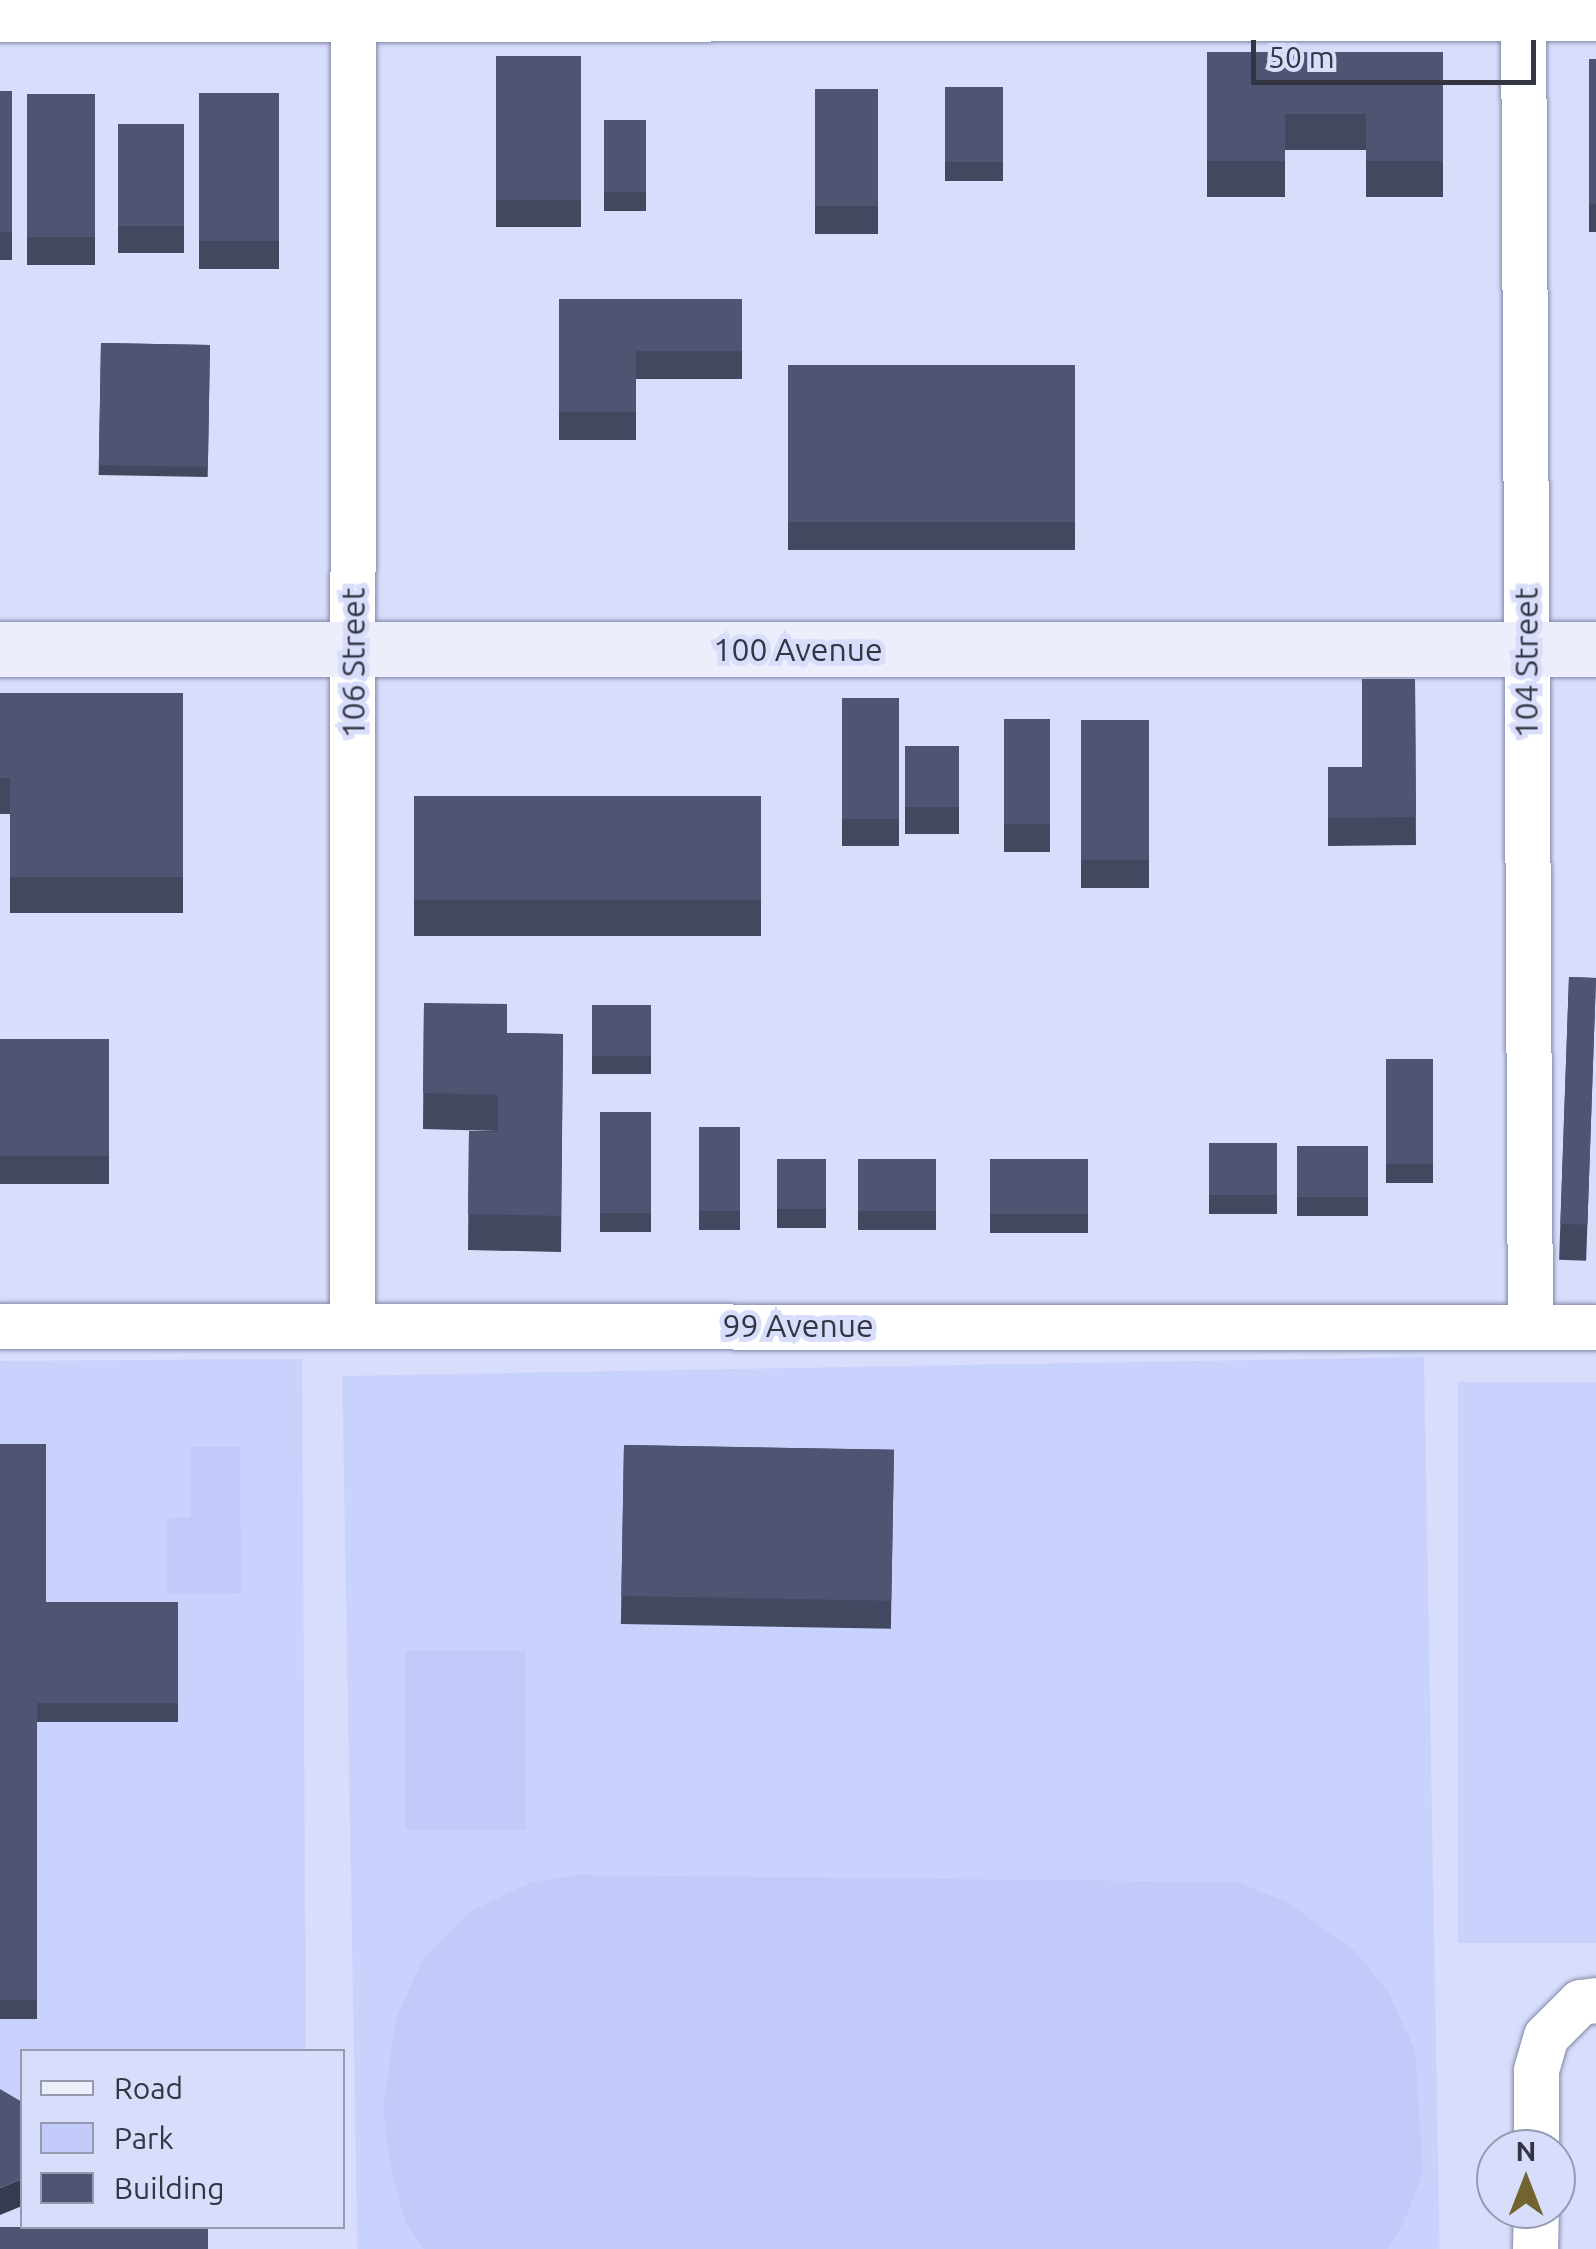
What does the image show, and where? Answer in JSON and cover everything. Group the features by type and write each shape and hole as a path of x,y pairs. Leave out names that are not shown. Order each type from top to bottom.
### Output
{"main road":[{"name":"100 Avenue","path":"0,649 1596,650"}],"street":[{"path":"0,19 353,9 1523,9 1596,18"},
{"name":"106 Street","path":"352,1326 353,9"},
{"name":"104 Street","path":"1523,9 1530,1327"},
{"name":"99 Avenue","path":"0,1326 1596,1326"},
{"path":"1536,2129 1536,2070 1546,2036 1578,2008"}],"shaded area":[{"path":"1424,1357 1440,2249 357,2249 342,1376"},
{"path":"302,1359 306,2049 20,2049 20,2117 0,2106 0,1361"},
{"path":"1458,1382 1596,1382 1596,1943 1458,1943"}],"green space":[{"path":"190,1447 240,1447 241,1593 167,1594 167,1518 191,1517"},
{"path":"405,1651 526,1651 526,1830 405,1830"},
{"path":"580,1875 1237,1882 1287,1902 1356,1952 1388,1992 1415,2050 1423,2172 1404,2222 1388,2249 424,2249 407,2225 393,2180 383,2112 395,2021 423,1959 473,1910 532,1882"}],"building":[{"path":"1207,52 1443,52 1443,161 1366,161 1366,114 1285,114 1285,161 1207,161"},
{"path":"496,56 581,56 581,200 496,200"},
{"path":"1589,59 1596,59 1596,204 1589,204"},
{"path":"945,87 1003,87 1003,162 945,162"},
{"path":"815,89 878,89 878,206 815,206"},
{"path":"0,91 12,91 12,232 0,232"},
{"path":"199,93 279,93 279,241 199,241"},
{"path":"27,94 95,94 95,237 27,237"},
{"path":"604,120 646,120 646,192 604,192"},
{"path":"118,124 184,124 184,226 118,226"},
{"path":"559,299 742,299 742,351 636,351 636,412 559,412"},
{"path":"101,343 210,345 208,467 99,465"},
{"path":"788,365 1075,365 1075,522 788,522"},
{"path":"1362,679 1415,679 1416,817 1328,818 1328,767 1362,767"},
{"path":"0,693 183,693 183,877 10,877 10,778 0,778"},
{"path":"842,698 899,698 899,819 842,819"},
{"path":"1004,719 1050,719 1050,824 1004,824"},
{"path":"1081,720 1149,720 1149,860 1081,860"},
{"path":"905,746 959,746 959,807 905,807"},
{"path":"414,796 761,796 761,900 414,900"},
{"path":"1569,977 1596,978 1587,1225 1560,1224"},
{"path":"424,1003 507,1004 507,1033 563,1034 561,1216 468,1214 469,1131 498,1132 498,1095 423,1093"},
{"path":"592,1005 651,1005 651,1056 592,1056"},
{"path":"0,1039 109,1039 109,1156 0,1156"},
{"path":"1386,1059 1433,1059 1433,1164 1386,1164"},
{"path":"600,1112 651,1112 651,1213 600,1213"},
{"path":"699,1127 740,1127 740,1211 699,1211"},
{"path":"1209,1143 1277,1143 1277,1195 1209,1195"},
{"path":"1297,1146 1368,1146 1368,1197 1297,1197"},
{"path":"777,1159 826,1159 826,1209 777,1209"},
{"path":"858,1159 936,1159 936,1211 858,1211"},
{"path":"990,1159 1088,1159 1088,1214 990,1214"},
{"path":"0,1444 46,1444 46,1602 178,1602 178,1703 37,1703 37,2000 0,2000"},
{"path":"624,1445 894,1450 891,1601 621,1596"},
{"path":"0,2089 20,2101 20,2180 0,2188"},
{"path":"0,2227 208,2229 208,2249 0,2249"}]}
